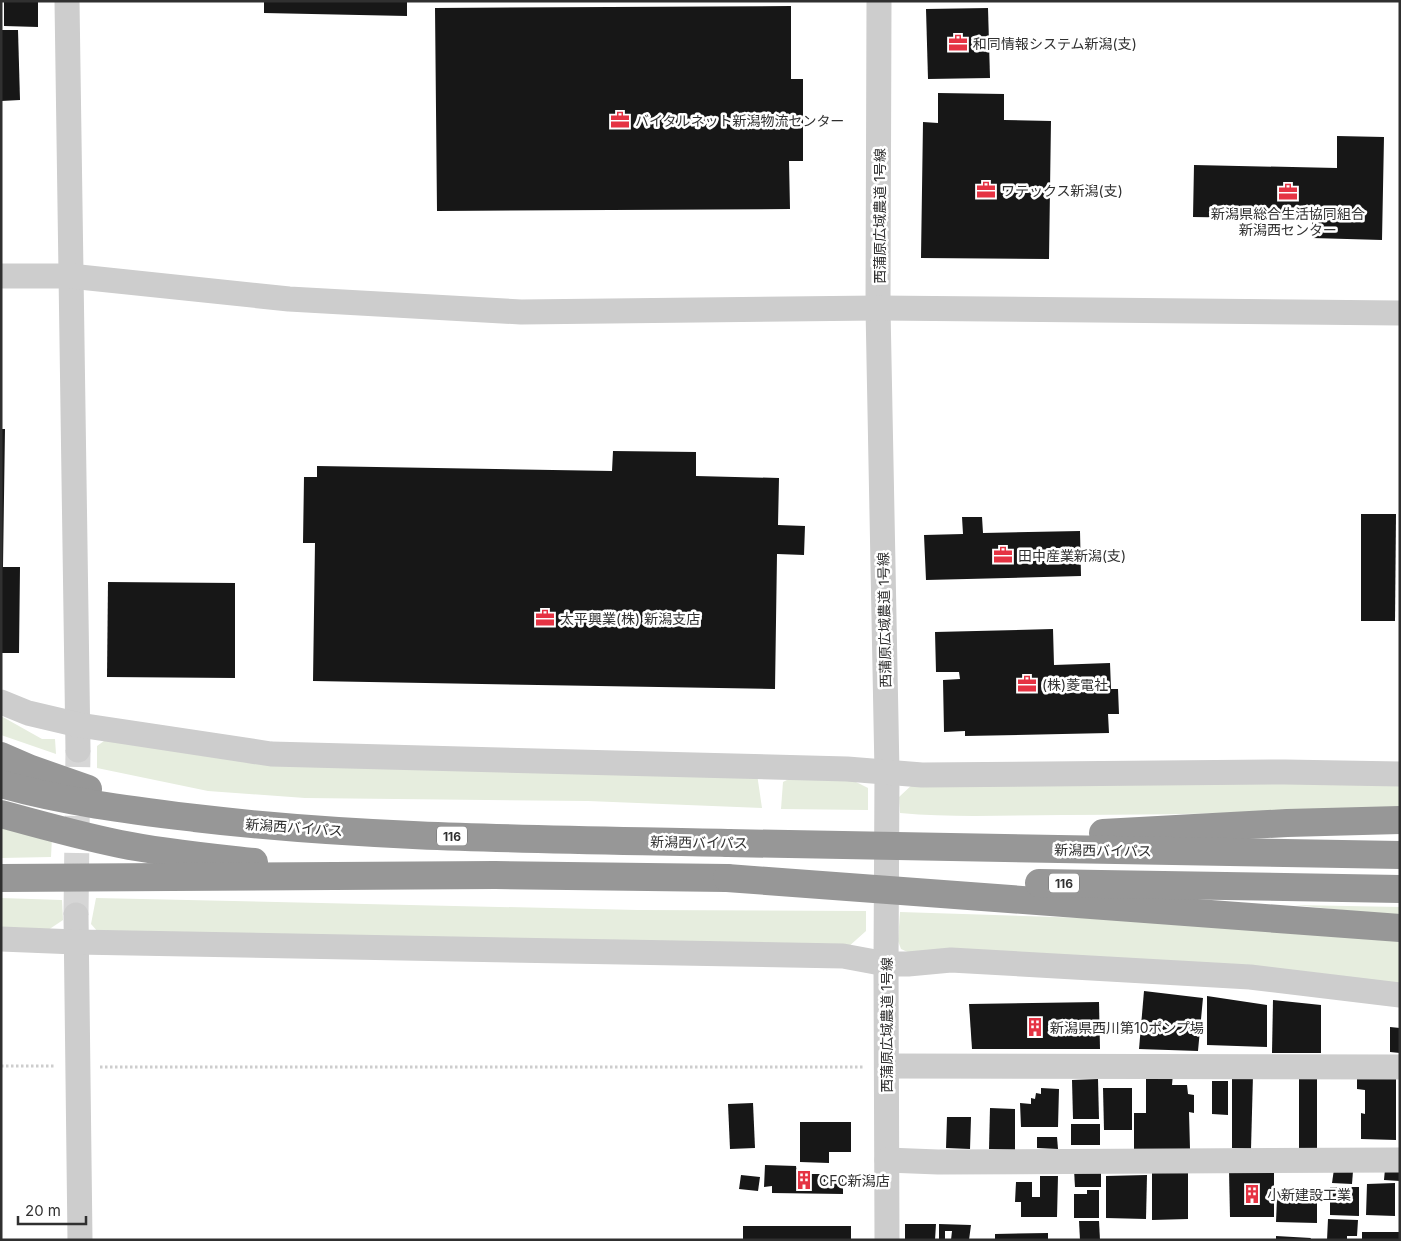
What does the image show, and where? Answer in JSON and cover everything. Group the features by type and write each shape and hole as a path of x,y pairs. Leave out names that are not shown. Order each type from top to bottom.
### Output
{"highway":[{"path":"1,756 87,788 178,816"},
{"name":"新潟西バイパス","path":"1,784 25,791 94,804 178,816 257,825 375,832 495,838 1400,855"},
{"path":"1,814 121,844 187,855 301,866 495,874"},
{"path":"870,845 1287,823 1400,820"},
{"name":"116","path":"1,878 495,874 1400,889"},
{"path":"727,878 1400,928"}],"street":[{"path":"67,1 78,750"},
{"name":"西蒲原広域農道 1号線","path":"879,1 878,308 887,772 887,1240"},
{"path":"1,276 70,276 289,299 521,312 878,308 1400,314"},
{"path":"1,702 28,713 79,725 272,754 847,770 922,775 1285,772 1400,774"},
{"path":"76,915 80,1240"},
{"path":"1,939 843,956 886,964 951,960 1230,976 1400,995"},
{"path":"886,1066 1400,1067"},
{"path":"886,1160 938,1162 1400,1160"}],"path":[{"path":"1,1066 886,1066"}],"green space":[{"path":"1,716 42,739 55,739 56,754 1,735"},
{"path":"104,741 757,774 762,808 588,801 305,798 208,791 97,768 97,746"},
{"path":"795,776 844,776 868,788 868,810 781,809 783,782"},
{"path":"1400,782 1400,808 1316,811 941,815 900,813 899,797 914,783"},
{"path":"1,826 52,837 51,857 1,858"},
{"path":"1,898 62,900 63,920 48,930 1,930"},
{"path":"96,898 638,910 866,911 866,931 847,948 98,932 91,924"},
{"path":"1295,905 1400,907 1400,916"},
{"path":"900,912 1175,921 1400,938 1400,985 914,955 901,949 898,941"}],"building":[{"path":"4,1 38,1 38,27 4,26"},
{"path":"264,1 407,1 407,16 264,13"},
{"name":"バイタルネット新潟物流センター","path":"791,6 791,79 803,79 803,161 789,161 790,209 437,211 435,8"},
{"name":"和同情報システム新潟(支)","path":"988,8 990,78 928,79 926,9"},
{"path":"1,30 18,30 20,100 1,101"},
{"name":"ワテックス新潟(支)","path":"938,93 1004,94 1004,120 1051,121 1049,259 921,258 923,122 938,123"},
{"name":"新潟県総合生活協同組合 新潟西センター","path":"1337,136 1384,137 1382,240 1312,238 1312,219 1193,217 1194,165 1337,168"},
{"path":"1,429 5,429 3,567 20,567 19,653 1,653"},
{"name":"太平興業(株) 新潟支店","path":"613,451 696,452 696,476 779,478 778,525 805,526 804,555 777,554 775,689 313,681 315,543 303,543 304,477 317,477 317,466 612,471"},
{"path":"1361,514 1396,514 1395,621 1361,621"},
{"name":"田中産業新潟(支)","path":"962,517 982,517 983,533 1080,531 1081,576 926,580 924,535 963,534"},
{"path":"108,582 235,583 235,678 107,677"},
{"name":"(株)菱電社","path":"1053,629 1054,665 1110,663 1111,689 1118,689 1119,714 1108,714 1109,733 965,736 965,731 944,732 943,680 960,679 959,672 936,672 935,632"},
{"path":"1144,991 1203,998 1198,1051 1139,1049"},
{"path":"1207,996 1267,1005 1267,1047 1207,1045"},
{"path":"1273,1000 1321,1005 1321,1053 1272,1053"},
{"name":"新潟県西川第10ポンプ場","path":"1099,1002 1100,1049 972,1049 969,1004"},
{"path":"1390,1027 1400,1028 1400,1053 1390,1052"},
{"path":"1146,1073 1173,1073 1172,1085 1187,1085 1188,1094 1194,1095 1194,1113 1189,1112 1190,1149 1134,1149 1134,1113 1146,1113"},
{"path":"1317,1074 1317,1149 1299,1148 1299,1075"},
{"path":"1232,1075 1253,1075 1251,1149 1232,1148"},
{"path":"1357,1075 1396,1076 1396,1140 1361,1139 1361,1113 1365,1114 1365,1090 1357,1089"},
{"path":"1098,1079 1099,1119 1073,1119 1072,1080"},
{"path":"1212,1081 1228,1081 1228,1115 1212,1114"},
{"path":"1041,1088 1059,1089 1058,1127 1021,1127 1020,1103 1031,1104 1031,1098 1035,1099 1036,1093 1041,1094"},
{"path":"1103,1088 1132,1088 1132,1130 1104,1130"},
{"path":"753,1103 755,1148 730,1149 728,1104"},
{"path":"990,1108 1015,1109 1015,1150 989,1149"},
{"path":"947,1117 971,1117 970,1149 946,1148"},
{"path":"800,1122 851,1122 851,1152 829,1152 829,1163 800,1162"},
{"path":"1071,1124 1100,1124 1100,1145 1071,1145"},
{"path":"1037,1137 1057,1137 1058,1149 1037,1148"},
{"name":"CFC新潟店","path":"765,1165 796,1166 797,1174 843,1174 843,1194 772,1193 772,1186 764,1187"},
{"path":"1334,1169 1353,1171 1352,1184 1332,1183"},
{"path":"1385,1169 1400,1170 1400,1181 1384,1180"},
{"path":"1074,1170 1101,1170 1101,1187 1075,1187"},
{"name":"小新建設工業","path":"1229,1170 1274,1171 1274,1217 1230,1217"},
{"path":"1152,1171 1188,1171 1188,1219 1152,1220"},
{"path":"741,1175 760,1177 758,1191 739,1189"},
{"path":"1147,1175 1146,1219 1106,1218 1106,1176"},
{"path":"1040,1176 1058,1176 1057,1217 1021,1217 1021,1202 1015,1202 1016,1182 1032,1182 1032,1197 1040,1197"},
{"path":"1395,1183 1395,1216 1366,1215 1367,1184"},
{"path":"1330,1187 1359,1187 1359,1216 1330,1215"},
{"path":"1087,1190 1099,1190 1099,1218 1074,1218 1074,1194 1087,1194"},
{"path":"1277,1198 1317,1198 1317,1223 1276,1222"},
{"path":"1328,1219 1358,1220 1357,1236 1347,1236 1347,1240 1327,1240"},
{"path":"1079,1221 1099,1221 1100,1240 1080,1240"},
{"path":"905,1224 936,1224 935,1240 905,1240"},
{"path":"939,1224 971,1225 969,1240 951,1240 952,1231 945,1231 945,1240 939,1240"},
{"path":"743,1226 851,1226 851,1240 743,1240"},
{"path":"1362,1232 1400,1232 1400,1240 1362,1240"},
{"path":"1048,1233 1048,1240 995,1240 995,1234"},
{"path":"1276,1236 1311,1238 1310,1240 1276,1240"}],"tunnel":[{"path":"76,915 78,750"}],"place":[{"name":"和同情報システム新潟(支)","path":"958,43"},
{"name":"バイタルネット新潟物流センター","path":"620,120"},
{"name":"ワテックス新潟(支)","path":"986,190"},
{"name":"新潟県総合生活協同組合 新潟西センター","path":"1288,192"},
{"name":"田中産業新潟(支)","path":"1003,555"},
{"name":"太平興業(株) 新潟支店","path":"545,618"},
{"name":"(株)菱電社","path":"1027,684"},
{"name":"新潟県西川第10ポンプ場","path":"1035,1027"},
{"name":"CFC新潟店","path":"804,1180"},
{"name":"小新建設工業","path":"1252,1194"}]}
